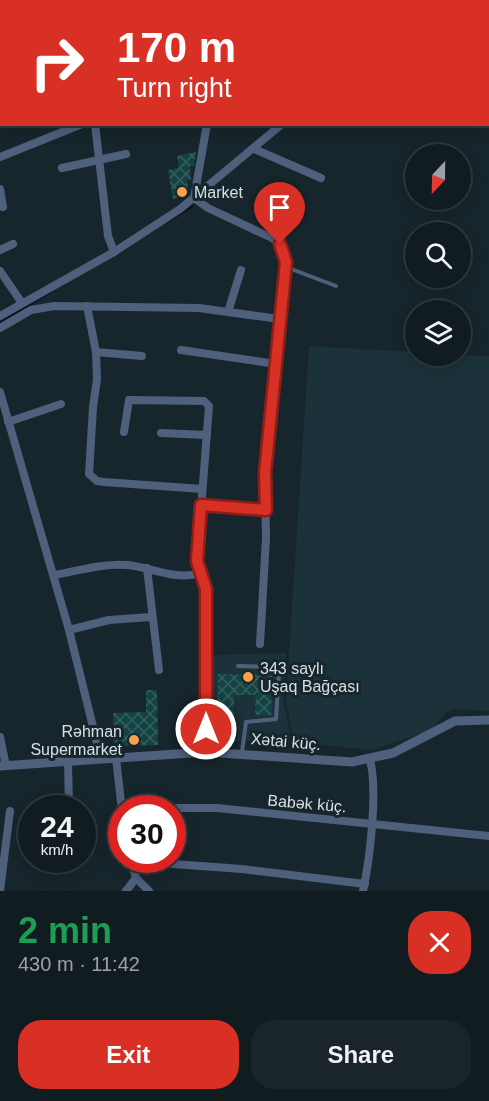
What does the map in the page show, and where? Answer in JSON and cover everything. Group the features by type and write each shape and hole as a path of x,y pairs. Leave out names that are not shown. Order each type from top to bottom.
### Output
{"street":[{"path":"0,157 77,126"},
{"path":"95,126 108,236 114,252"},
{"path":"194,198 207,126"},
{"path":"0,315 114,252 194,198 280,126"},
{"path":"254,149 321,178"},
{"path":"62,168 126,154"},
{"path":"0,189 3,207"},
{"path":"194,198 208,208 280,244 286,256 265,473 266,510 260,644"},
{"path":"0,250 13,244"},
{"path":"228,312 241,270"},
{"path":"0,271 22,303"},
{"path":"87,306 96,352 97,385 93,406 89,469 92,478 104,483 202,489"},
{"path":"0,328 40,307 178,307 279,319"},
{"path":"181,350 276,364"},
{"path":"96,352 142,357"},
{"path":"0,392 5,419 54,575 101,759"},
{"path":"124,432 129,400 204,401 209,406 197,561 206,589 206,752"},
{"path":"5,419 61,404"},
{"path":"161,433 207,435"},
{"path":"201,505 266,510"},
{"path":"54,575 114,564 147,568 178,576 200,573"},
{"path":"147,568 159,670"},
{"path":"69,630 109,620 151,617"},
{"name":"Xətai küç.","path":"3,766 206,752 242,752 352,762 370,760 418,742 455,722 489,720"},
{"path":"0,737 3,766"},
{"path":"116,758 120,795"},
{"path":"186,864 232,868 364,887 373,783 370,760"},
{"path":"68,762 69,795"},
{"name":"Babək küç.","path":"186,809 216,808 371,822 489,836"},
{"path":"0,891 4,838 10,811"},
{"path":"134,873 136,879 149,891"},
{"path":"126,891 136,879"}],"lane":[{"path":"285,267 336,286"},
{"path":"238,666 271,667 279,672 276,719 246,722 242,752"}],"shaded area":[{"path":"309,346 405,351 405,366 471,366 471,356 489,356 489,711 453,709 446,712 429,731 371,750 294,742 286,700"},
{"name":"343 saylı Uşaq Bağçası","path":"286,653 283,700 292,742 211,741 212,655"}],"building":[{"path":"196,152 194,166 190,166 191,180 187,180 189,194 173,199 168,170 179,168 177,156"},
{"path":"218,674 272,675 271,715 255,715 256,695 234,695 234,717 217,717"},
{"path":"146,690 157,690 158,745 114,746 113,713 146,712"}],"waterway":[{"path":"167,222 193,206"},
{"path":"0,323 62,285"}],"place":[{"name":"Market","path":"182,192"},
{"name":"343 saylı Uşaq Bağçası","path":"248,677"},
{"name":"Rəhman Supermarket","path":"134,740"}],"route":[{"path":"206,729 206,589 197,561 201,505 266,510 265,473 286,262 284,249 280,244"}]}
